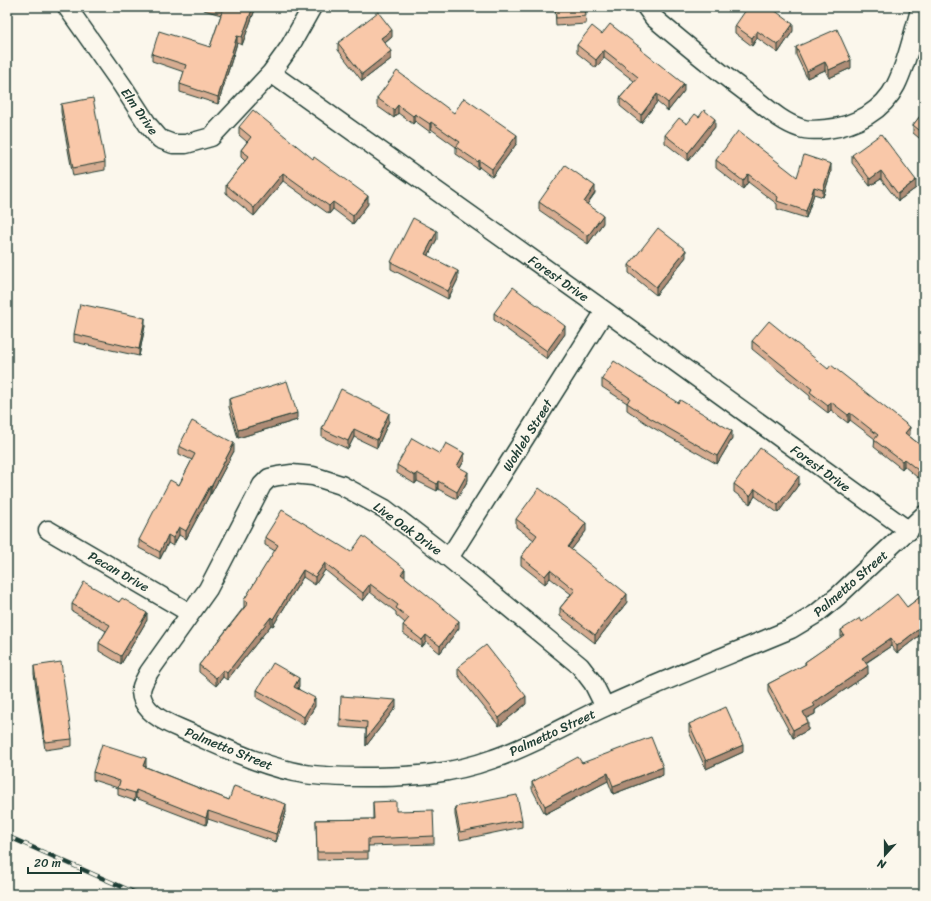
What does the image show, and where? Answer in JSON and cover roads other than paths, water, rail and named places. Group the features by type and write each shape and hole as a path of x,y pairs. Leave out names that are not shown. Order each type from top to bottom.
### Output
{"street":[{"name":"Elm Drive","path":"67,7 122,85 148,125 160,139 173,144 186,144 211,137 271,73"},
{"path":"271,73 289,48 312,7"},
{"path":"646,7 654,18 721,74 784,121 801,128 816,130 844,126 869,115 884,102 896,86 905,60 918,40 921,7"},
{"name":"Forest Drive","path":"271,73 606,311 909,531"},
{"name":"Wohleb Street","path":"449,558 606,311"},
{"name":"Live Oak Drive","path":"144,700 141,693 142,684 208,588 262,485 269,478 292,474 313,476 341,485 385,509 449,558 580,666 593,683 605,707"},
{"name":"Palmetto Street","path":"144,700 149,710 159,720 272,766 305,774 332,777 420,776 453,771 518,750 605,707 790,629 816,614 838,596 909,531 924,515"},
{"name":"Pecan Drive","path":"48,530 190,613"}],"railway":[{"path":"7,836 138,894"}]}
